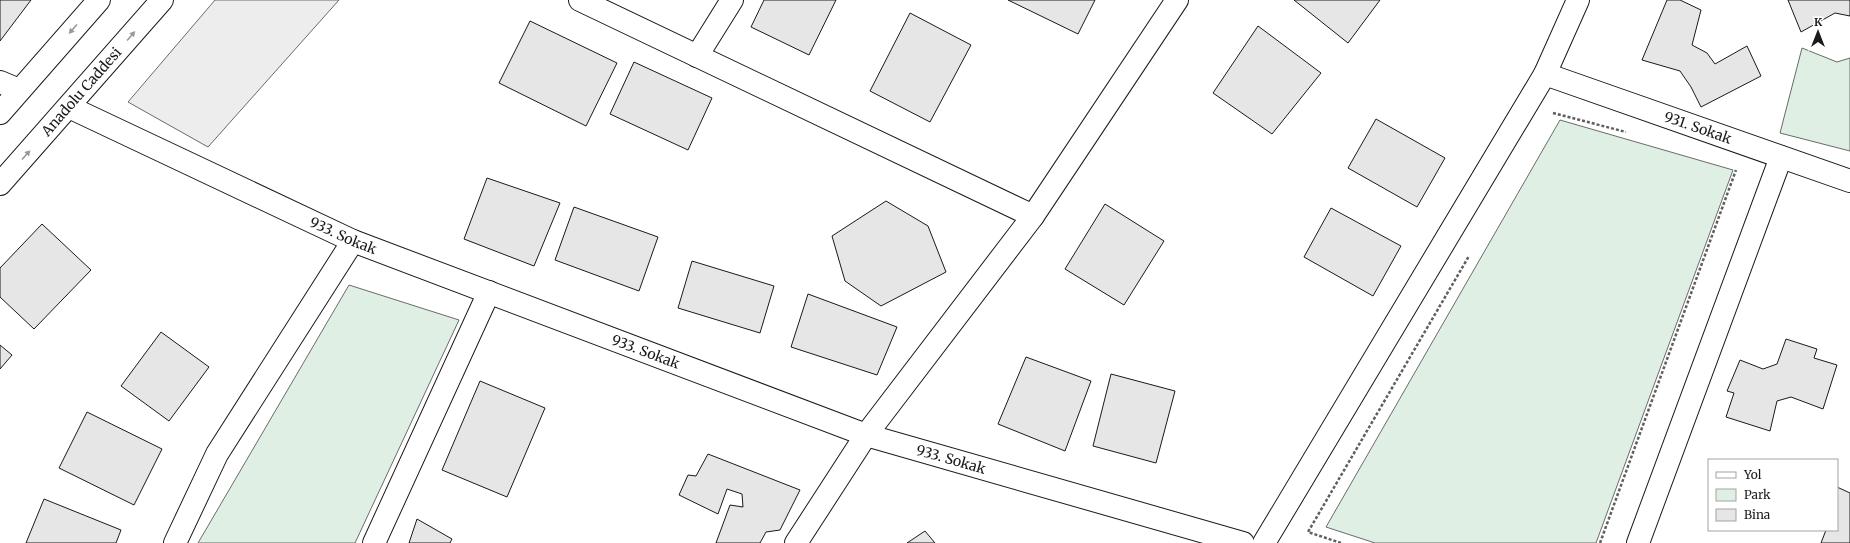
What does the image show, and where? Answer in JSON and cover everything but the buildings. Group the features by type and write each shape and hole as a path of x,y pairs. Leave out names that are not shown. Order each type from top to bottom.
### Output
{"street":[{"path":"0,113 99,0"},
{"name":"Anadolu Caddesi","path":"0,184 162,0"},
{"path":"580,0 1033,216"},
{"path":"697,56 732,0"},
{"path":"796,543 866,435 1033,216 1177,0"},
{"path":"1264,543 1545,74 1578,0"},
{"name":"931. Sokak","path":"1545,74 1850,181"},
{"path":"0,82 20,90"},
{"name":"933. Sokak","path":"69,107 353,242 866,435 1243,543"},
{"path":"1638,543 1781,157"},
{"path":"175,543 217,454 353,242"},
{"path":"374,543 489,292"}],"path":[{"path":"1549,119 1553,112 1627,133"},
{"path":"1600,543 1738,164"},
{"path":"1341,543 1308,532 1473,250"}],"green space":[{"path":"1802,48 1837,62 1850,58 1850,151 1780,133"},
{"path":"1560,120 1733,170 1596,543 1375,543 1326,527"},
{"path":"349,285 459,320 355,543 198,543"}],"shaded area":[{"path":"215,0 339,0 208,147 128,102"}]}
